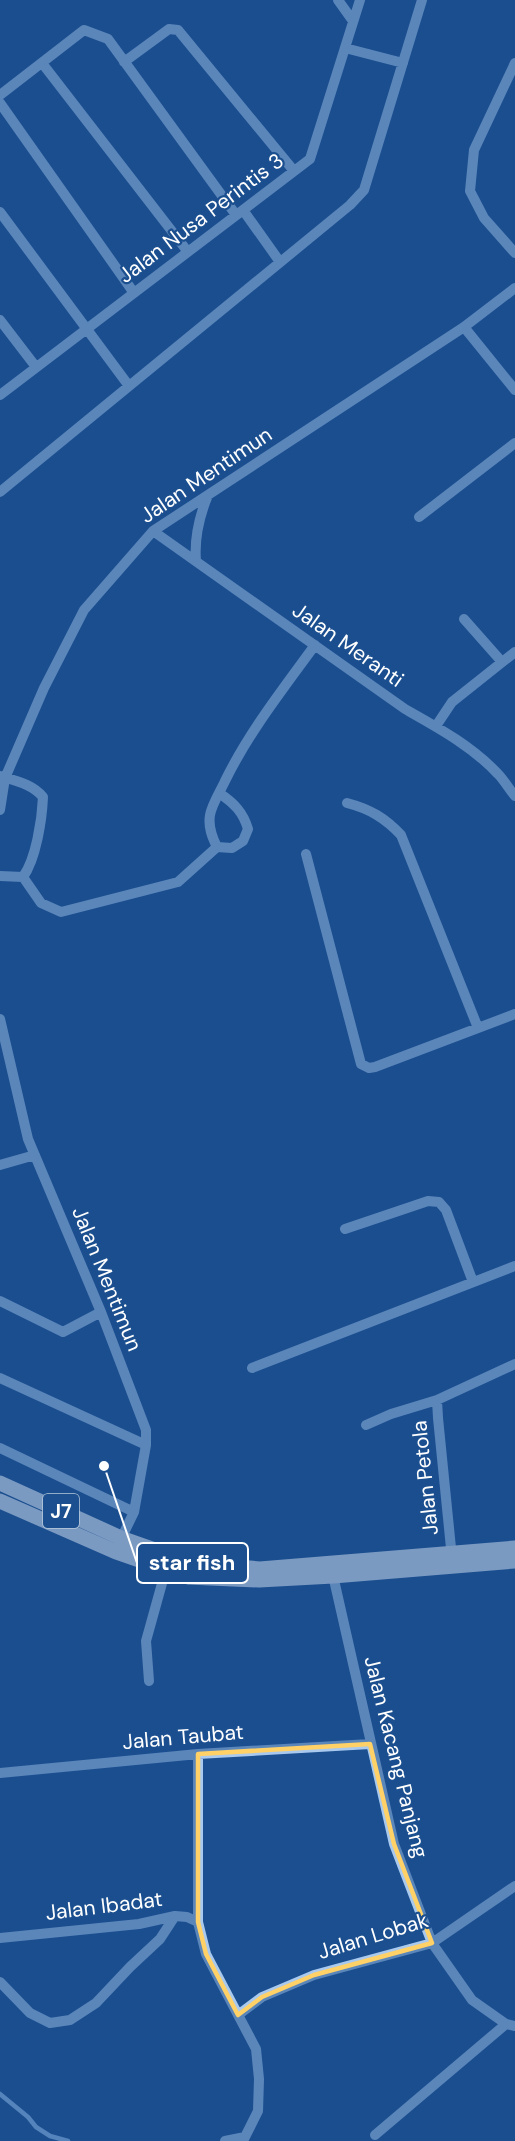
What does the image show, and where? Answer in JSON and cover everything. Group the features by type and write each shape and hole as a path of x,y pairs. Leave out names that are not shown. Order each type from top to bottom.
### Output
{"main road":[{"name":"J7","path":"0,1483 166,1569 188,1577 259,1580 332,1570 452,1559 515,1548"},
{"name":"J7","path":"0,1501 119,1545 192,1563 260,1569 332,1570"},
{"name":"J7","path":"452,1559 515,1561"}],"street":[{"path":"338,0 353,21"},
{"name":"Jalan Nusa Perintis 3","path":"0,395 310,159 360,0"},
{"path":"0,492 350,205 364,190 422,0"},
{"path":"124,62 168,29 178,30 294,171"},
{"path":"0,95 84,30 108,39 239,213 279,262"},
{"path":"345,48 403,63"},
{"path":"42,63 188,252"},
{"path":"515,63 474,150 470,191 484,218 515,253"},
{"path":"0,103 134,293"},
{"path":"0,213 129,386"},
{"name":"Jalan Mentimun","path":"0,810 3,777 84,610 153,531 464,327 515,288"},
{"path":"0,320 36,367"},
{"path":"464,327 515,390"},
{"path":"419,517 515,443"},
{"path":"196,561 194,543 208,495"},
{"name":"Jalan Meranti","path":"153,531 405,709 436,726 476,754 498,774 515,796"},
{"path":"464,619 502,662"},
{"path":"217,847 210,831 210,816 219,793 234,763 269,708 315,645"},
{"path":"436,726 452,702 515,652"},
{"path":"3,777 30,786 43,797 30,868 23,877"},
{"path":"23,877 41,903 62,912 178,882 217,847 232,848 243,841 248,829 244,816 232,801 219,793"},
{"path":"347,803 369,809 386,820 401,835 478,1028"},
{"path":"306,854 361,1064 369,1068 375,1067 515,1014"},
{"path":"0,876 23,877"},
{"name":"Jalan Mentimun","path":"0,1019 28,1139 101,1312 146,1430 146,1445 134,1512 119,1545"},
{"path":"0,1165 35,1155"},
{"path":"345,1229 428,1201 439,1202 446,1210 473,1282"},
{"path":"252,1368 515,1266"},
{"path":"0,1301 63,1332 101,1312"},
{"name":"Jalan Petola","path":"452,1559 437,1400 515,1364"},
{"path":"0,1378 146,1445"},
{"path":"366,1425 390,1414 437,1400"},
{"path":"0,1448 134,1512"},
{"path":"149,1681 146,1641 166,1569"},
{"name":"Jalan Kacang Panjang","path":"332,1570 394,1844 432,1943 472,2000 510,2025"},
{"name":"Jalan Taubat","path":"0,1773 198,1754 370,1744"},
{"path":"198,1754 198,1922 206,1954 256,2049 259,2079 258,2111 244,2139 225,2141"},
{"name":"Jalan Lobak","path":"238,2015 262,1997 314,1975 432,1943 515,1886"},
{"path":"0,1982 30,2013 50,2023 69,2020 96,2003 130,1966 160,1939 175,1916"},
{"name":"Jalan Ibadat","path":"0,1938 139,1924 175,1916 187,1917 198,1922"},
{"path":"375,2135 510,2025"}],"highlighted area":[{"path":"370,1744 394,1844 432,1943 314,1975 262,1997 238,2015 206,1954 198,1922 198,1754"}],"waterway":[{"path":"0,2094 28,2117 36,2127 50,2136 68,2141"}],"place":[{"name":"star fish","path":"104,1466"}]}
